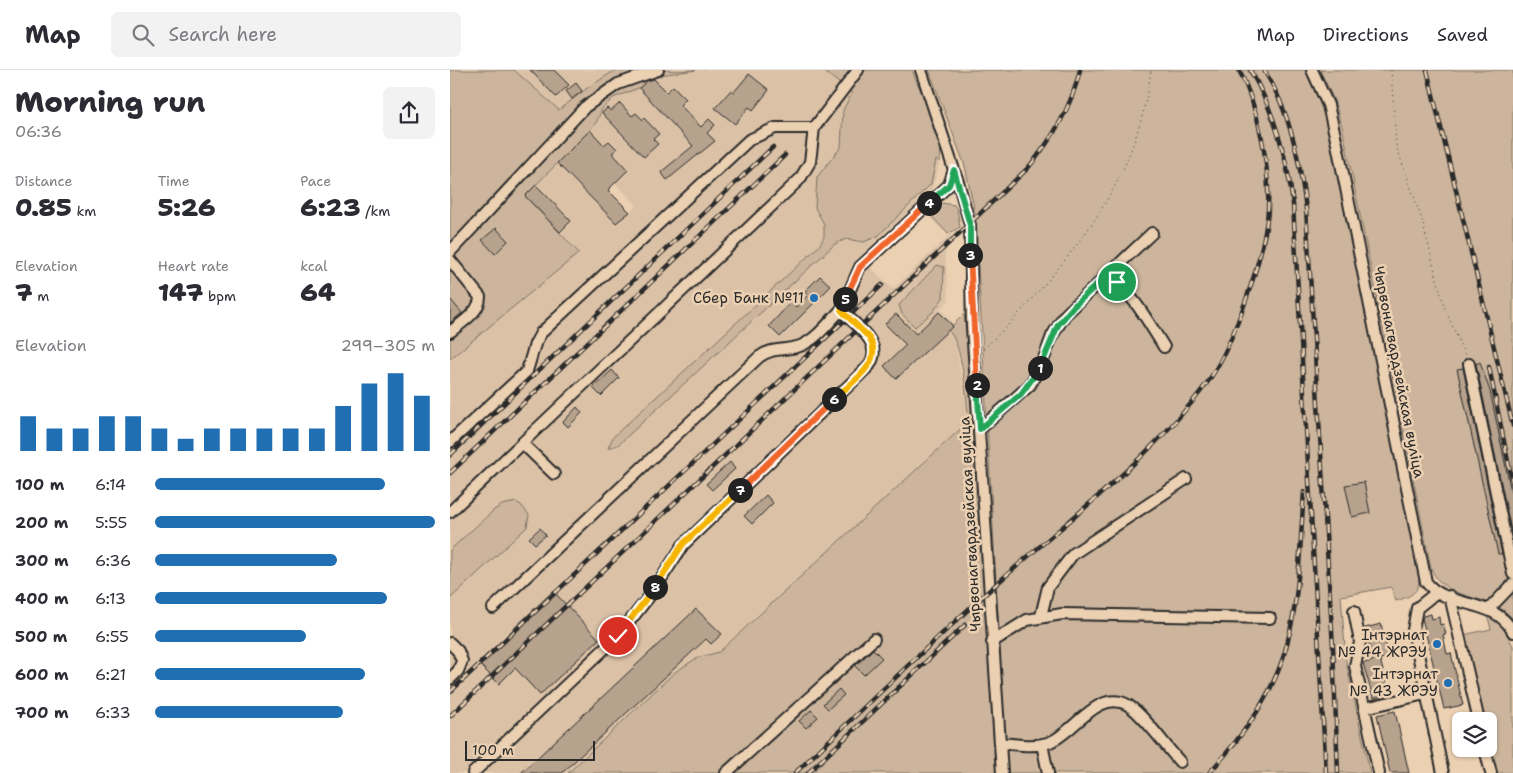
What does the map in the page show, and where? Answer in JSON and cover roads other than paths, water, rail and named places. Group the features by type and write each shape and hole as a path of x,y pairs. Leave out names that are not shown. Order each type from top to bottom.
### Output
{"street":[{"path":"450,252 585,107 618,84 658,70"},
{"path":"450,512 800,179 806,171 812,155 814,128 858,70"},
{"name":"Чырвонагвардзейская вуліца","path":"921,70 970,225 972,327 1002,773"},
{"name":"Чырвонагвардзейская вуліца","path":"1312,70 1328,105 1338,144 1424,575 1426,582 1437,592"},
{"path":"450,442 527,372 535,344 541,333 749,140 775,128 814,128"},
{"path":"493,608 759,356 772,350 795,348 806,343 841,310 860,267 945,189 952,178 954,170"},
{"path":"980,429 1030,385 1037,375 1058,325 1074,306 1152,233"},
{"path":"450,260 480,297 480,303 475,310 450,332"},
{"path":"1107,275 1127,290 1164,347"},
{"path":"473,773 618,636 642,608 683,544 869,366 873,356 871,341 841,310"},
{"path":"1469,364 1513,574"},
{"path":"522,443 554,474"},
{"path":"1041,616 1048,587 1073,554 1186,479"},
{"path":"1489,609 1513,584"},
{"path":"1444,773 1425,694 1413,630 1414,614 1425,599 1437,592 1489,609 1505,620 1513,632"},
{"path":"1450,596 1477,712"},
{"path":"1354,611 1360,642 1355,666 1379,773"},
{"path":"992,642 1016,625 1041,616 1080,614 1270,618"},
{"path":"726,773 874,639"},
{"path":"450,642 458,651 462,661 458,671 450,679"},
{"path":"1365,708 1425,694"},
{"path":"1000,743 1042,744 1057,739 1103,703 1119,702 1133,709 1180,762"},
{"path":"1042,744 1048,773"},
{"path":"1487,757 1491,773"}],"railway":[{"path":"450,716 1028,168 1060,122 1072,97 1080,70"},
{"path":"795,773 967,611 1133,465 1159,439 1207,383 1227,347 1246,300 1261,251 1268,210 1267,175 1262,138 1252,102 1239,70"},
{"path":"1250,70 1273,118 1287,169 1293,204 1326,773"},
{"path":"1264,70 1281,102 1287,119 1301,173 1306,209 1333,647 1338,773"},
{"path":"1427,70 1513,426"},
{"path":"450,455 773,147"},
{"path":"450,473 785,155"},
{"path":"450,692 882,285"},
{"path":"1489,367 1513,486"},
{"path":"1209,773 1234,744 1256,713 1275,680 1282,662 1295,607 1304,492"},
{"path":"808,773 965,625"}],"place":[{"name":"Сбер Банк №11","path":"814,298"},
{"name":"Інтэрнат № 44 ЖРЭУ","path":"1437,644"},
{"name":"Інтэрнат № 43 ЖРЭУ","path":"1448,683"}]}
